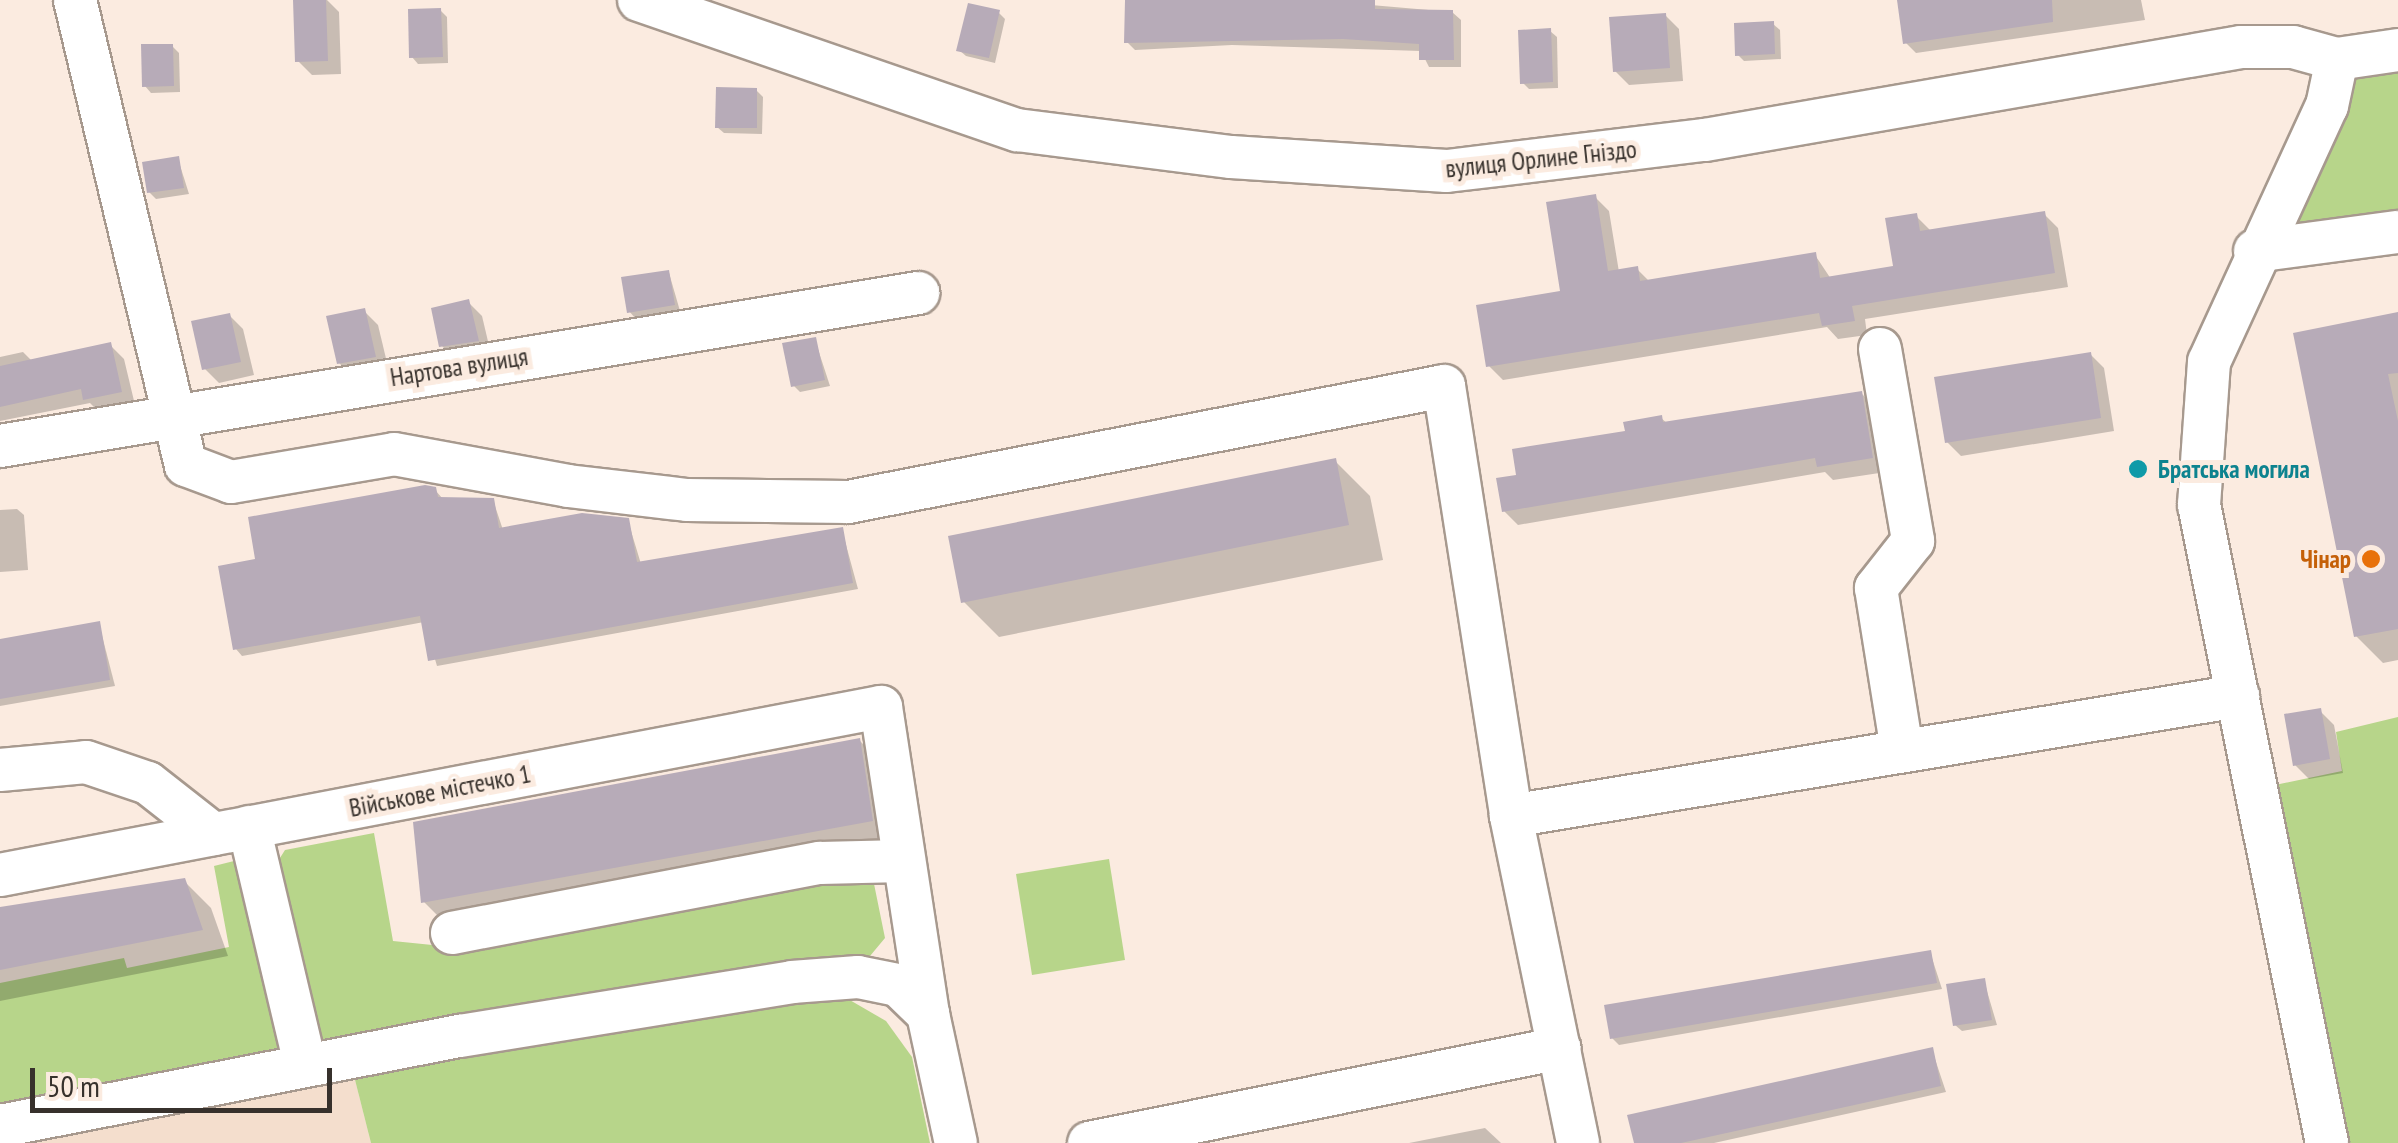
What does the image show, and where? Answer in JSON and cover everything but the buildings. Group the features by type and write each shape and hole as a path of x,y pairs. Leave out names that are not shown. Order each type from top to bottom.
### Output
{"street":[{"path":"75,0 179,413 186,465 231,482 394,454 670,498 848,502 1444,386 1511,816 1578,1143"},
{"name":"вулиця Орлине Гніздо","path":"639,0 1017,130 1232,156 1447,171 1706,140 2241,48 2293,47 2336,59"},
{"path":"2327,1143 2199,505 2209,362 2255,250 2327,106 2336,59 2398,50"},
{"path":"2255,250 2398,232"},
{"name":"Нартова вулиця","path":"0,446 918,292"},
{"path":"1880,349 1914,541 1876,588 1902,750"},
{"path":"1511,816 2238,696"},
{"name":"Військове містечко 1","path":"0,874 881,708 903,861"},
{"path":"0,770 86,762 148,782 231,831 305,1064"},
{"path":"452,933 820,863 903,861 928,1014 956,1143"},
{"path":"0,1126 305,1064 792,982 858,977 898,985 928,1014"},
{"path":"1089,1143 1559,1048"}],"shaded area":[{"path":"351,1064 371,1143 0,1143"}],"green space":[{"path":"2398,50 2398,232 2286,250 2337,59"},
{"path":"2398,717 2398,1143 2345,1143 2275,785 2342,771 2336,732"},
{"path":"374,833 393,941 452,947 872,874 885,938 865,962 323,1045 314,1034 273,869 285,850"},
{"path":"1109,859 1125,960 1032,975 1016,874"},
{"path":"234,861 247,871 282,1052 0,1106 0,983 124,958 127,968 229,947 214,866"},
{"path":"794,994 848,999 886,1021 912,1057 930,1143 371,1143 351,1064"}],"place":[{"name":"Братська могила","path":"2138,469"},
{"name":"Чінар","path":"2371,559"}]}
